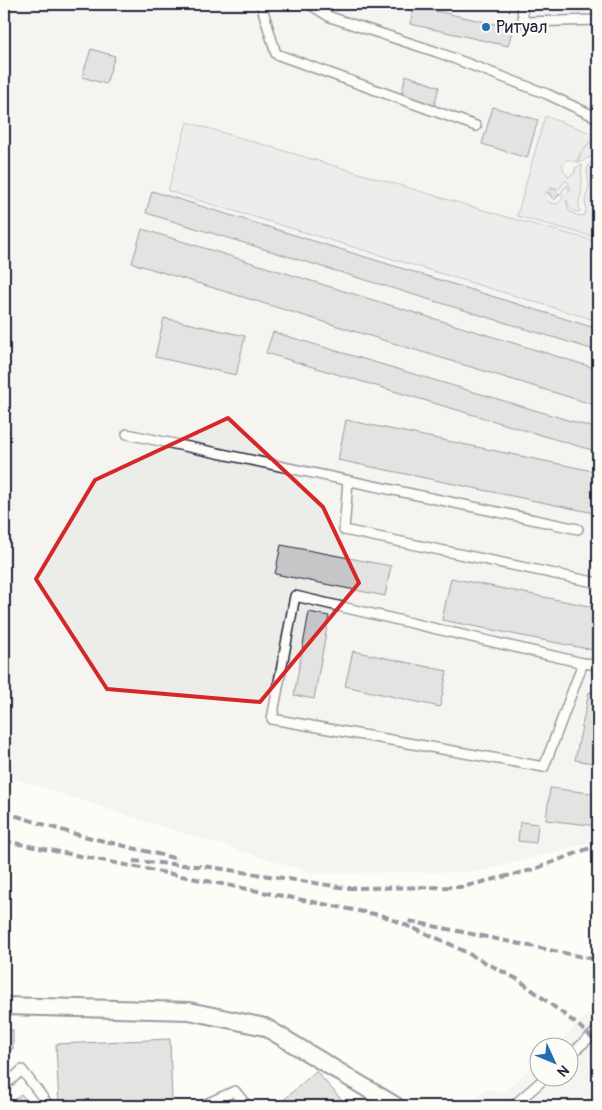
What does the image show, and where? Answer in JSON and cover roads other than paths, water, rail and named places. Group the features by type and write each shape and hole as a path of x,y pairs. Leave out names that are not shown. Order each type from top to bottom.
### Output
{"street":[{"path":"4,1006 189,1011 265,1027 396,1106"}],"lane":[{"path":"262,4 276,54 476,126"},
{"path":"309,4 330,17 437,52 547,94 598,118"},
{"path":"521,4 524,22 598,20"},
{"path":"127,434 578,530"},
{"path":"348,481 344,530 598,583"},
{"path":"583,663 544,767 272,719 295,596 598,665"},
{"path":"580,1047 598,1030"},
{"path":"4,1086 22,1070 48,1106"},
{"path":"513,1106 534,1088"},
{"path":"201,1106 235,1091 247,1106"}],"railway":[{"path":"4,812 71,833 178,859"},
{"path":"4,841 384,916 446,942 519,980 578,1025 598,1043"},
{"path":"133,861 210,867 347,888 462,887 532,870 598,845"},
{"path":"409,921 598,960"}],"place":[{"name":"Ритуал","path":"486,27"}]}
